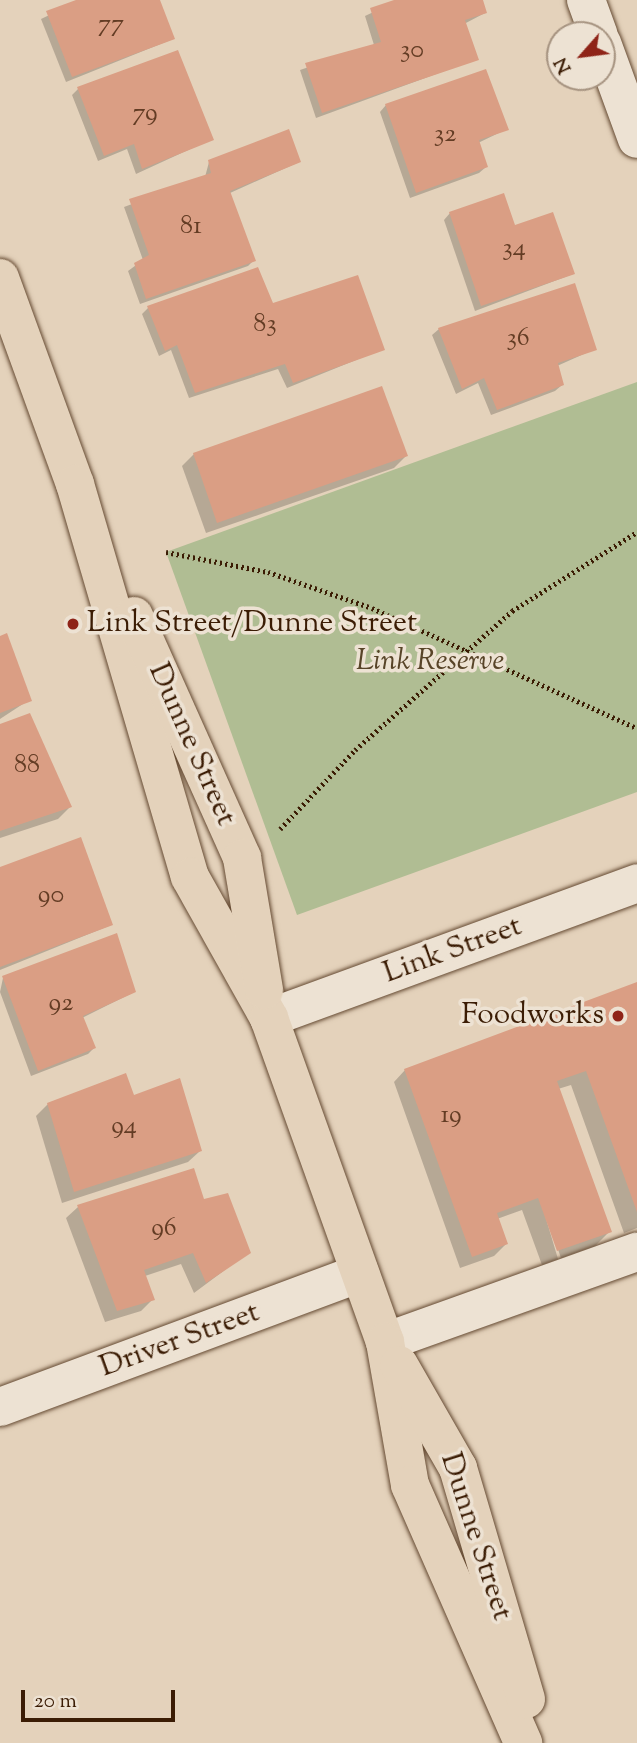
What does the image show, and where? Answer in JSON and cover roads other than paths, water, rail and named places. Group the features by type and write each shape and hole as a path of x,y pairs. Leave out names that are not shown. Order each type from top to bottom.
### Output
{"main road":[{"name":"Dunne Street","path":"0,278 75,484 190,877 269,1018 385,1342 411,1485 523,1743"},
{"name":"Dunne Street","path":"75,484 242,858 269,1018"},
{"name":"Dunne Street","path":"385,1342 458,1468 539,1743"}],"street":[{"path":"586,0 594,21"},
{"path":"616,81 637,139"},
{"name":"Link Street","path":"269,1018 637,883"},
{"path":"385,1342 637,1252"},
{"name":"Driver Street","path":"0,1408 360,1273"}],"place":[{"name":"Link Street/Dunne Street","path":"73,624"},
{"name":"Foodworks","path":"618,1016"}],"park label":[{"name":"Link Reserve","path":"430,662"}]}
